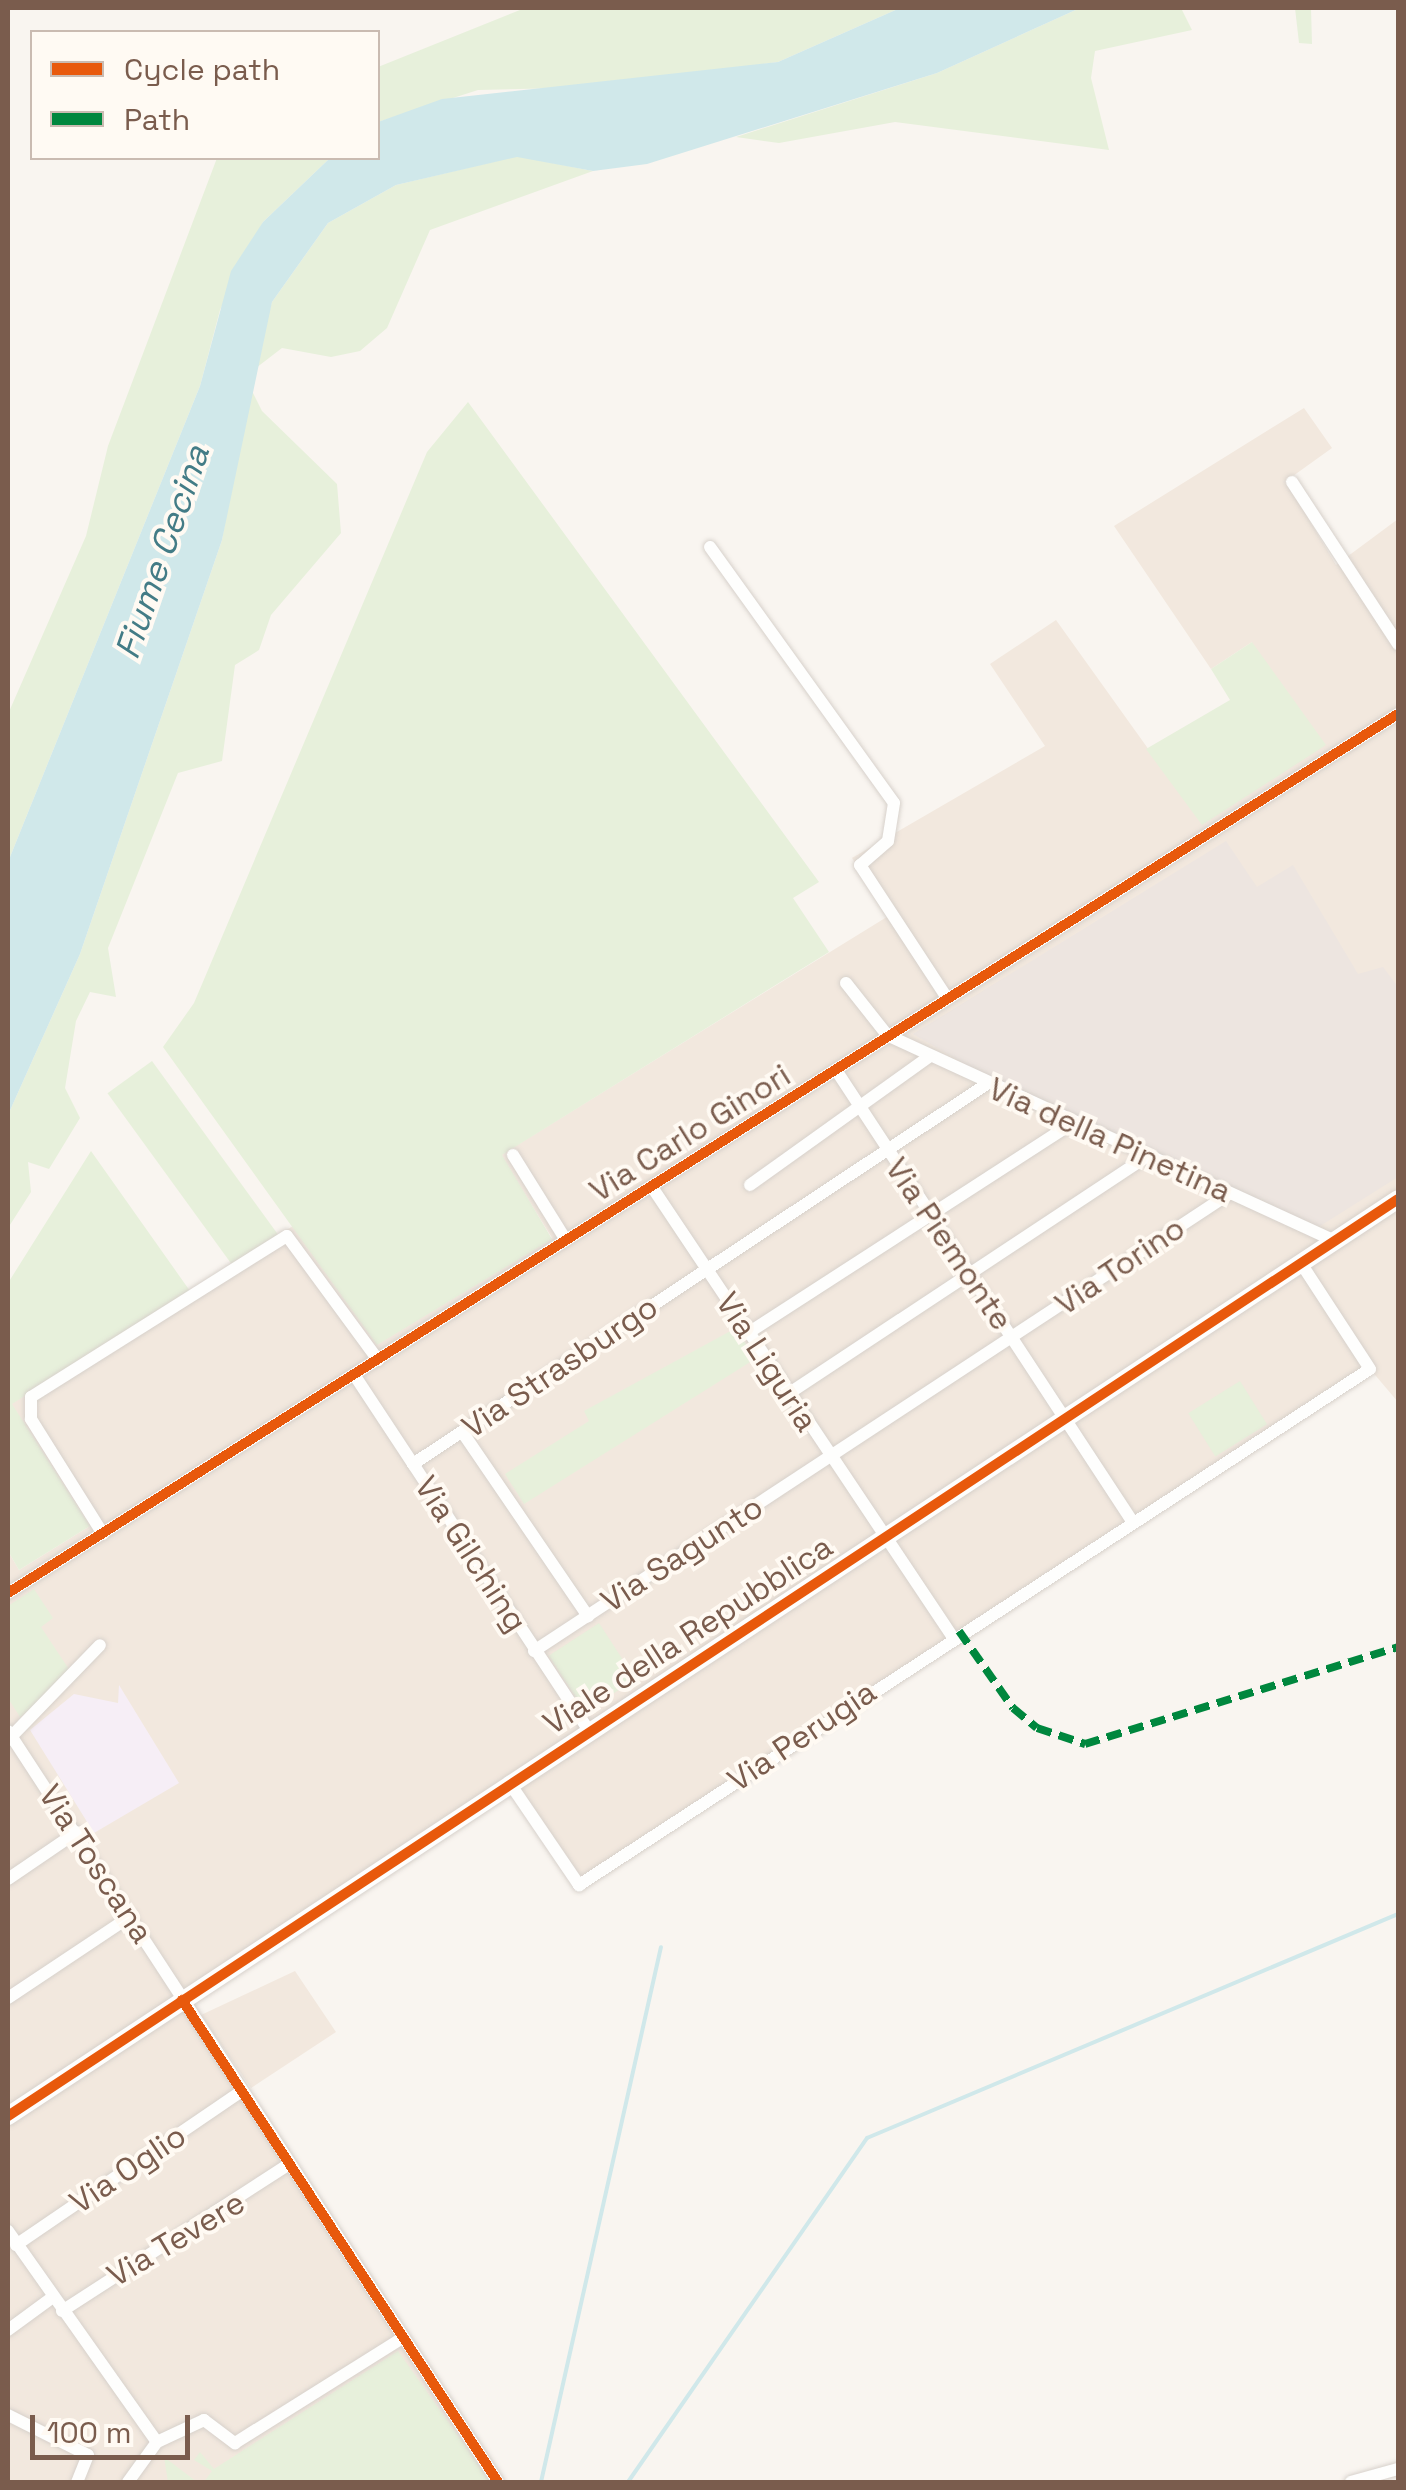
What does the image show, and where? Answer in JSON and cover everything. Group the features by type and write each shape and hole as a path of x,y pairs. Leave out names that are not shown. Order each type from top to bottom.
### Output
{"street":[{"path":"1292,482 1398,644"},
{"path":"710,547 894,802 888,841 860,865 947,998"},
{"name":"Via Carlo Ginori","path":"8,1592 1398,714"},
{"path":"846,984 887,1036"},
{"name":"Via della Pinetina","path":"887,1036 1070,1124 1336,1241"},
{"path":"750,1184 862,1113 929,1057"},
{"name":"Via Piemonte","path":"836,1070 1132,1520"},
{"name":"Via Strasburgo","path":"413,1464 987,1084"},
{"path":"748,1333 1070,1124"},
{"path":"513,1155 566,1240"},
{"path":"788,1394 1146,1158"},
{"name":"Via Liguria","path":"652,1187 882,1537 952,1636"},
{"name":"Via Torino","path":"830,1457 1229,1194"},
{"name":"Viale della Repubblica","path":"8,2116 1398,1199"},
{"path":"103,1534 31,1419 31,1397 46,1387 288,1236 378,1360"},
{"name":"Via Perugia","path":"510,1782 578,1885 952,1636 1370,1369 1301,1264"},
{"name":"Via Gilching","path":"355,1376 588,1731"},
{"path":"463,1433 588,1616"},
{"name":"Via Sagunto","path":"534,1651 830,1457"},
{"path":"9,1736 100,1645"},
{"name":"Via Toscana","path":"9,1736 131,1916 239,2094 404,2337"},
{"path":"8,1879 76,1832"},
{"path":"8,1998 131,1916"},
{"name":"Via Oglio","path":"16,2244 239,2094"},
{"name":"Via Tevere","path":"62,2311 288,2166"},
{"path":"8,2231 158,2442"},
{"path":"8,2330 52,2297"},
{"path":"128,2482 158,2442 204,2420 235,2444 404,2337 498,2482"},
{"path":"8,2415 85,2452 89,2463 77,2482"},
{"path":"1351,2482 1398,2470"}],"shaded area":[{"path":"1304,408 1332,448 1286,481 1336,565 1398,519 1398,1402 1370,1369 579,1885 510,1783 183,2000 498,2482 8,2482 8,1551 19,1570 90,1526 11,1404 293,1226 378,1344 552,1238 501,1155 890,915 852,858 1045,746 990,664 1056,620 1202,824 1252,642 1211,669 1114,526"},
{"path":"1226,841 1257,887 1293,865 1358,974 1383,967 1398,987 1398,1177 1317,1228 1001,1085 913,1034"},
{"path":"119,1685 179,1783 94,1833 30,1730 74,1694 118,1703"},
{"path":"295,1971 336,2032 251,2088 201,2015"}],"green space":[{"path":"525,8 900,8 778,62 607,87 478,90 380,121 380,66"},
{"path":"1080,8 1181,8 1192,30 1095,51 1091,78 1109,150 895,122 779,143 736,137 937,73"},
{"path":"1295,8 1311,8 1312,44 1299,43"},
{"path":"517,156 593,171 430,230 387,328 360,351 331,357 282,348 252,371 272,302 328,223 396,185"},
{"path":"216,160 328,160 263,222 220,310 200,386 8,862 8,714 86,536 108,446"},
{"path":"249,385 262,411 337,484 341,533 271,615 259,650 235,665 222,761 178,773 108,948 116,997 90,992 76,1021 65,1088 80,1118 49,1169 28,1162 31,1192 8,1228 8,1115 80,954 222,540"},
{"path":"468,402 819,882 793,898 829,952 502,1155 552,1239 377,1345 163,1047 194,1003 427,452"},
{"path":"1252,642 1326,745 1202,825 1146,749 1230,700 1211,669"},
{"path":"152,1061 278,1235 234,1267 108,1093"},
{"path":"91,1151 190,1291 12,1404 90,1526 19,1570 8,1551 8,1283"},
{"path":"736,1328 755,1359 524,1504 505,1474 589,1421 584,1411"},
{"path":"1240,1381 1267,1424 1215,1457 1188,1413"},
{"path":"34,1589 53,1618 41,1627 76,1680 20,1717 8,1698 8,1606"},
{"path":"599,1623 635,1679 585,1712 549,1656"},
{"path":"398,2351 491,2482 204,2482 212,2471 194,2460 200,2452 214,2469"},
{"path":"164,2457 197,2482 168,2482"}],"water":[{"name":"Fiume Cecina","path":"900,8 1080,8 937,73 647,164 593,171 517,157 396,185 328,223 272,302 222,540 80,954 8,1115 8,862 200,386 231,271 263,222 328,160 380,160 380,121 442,99 778,62"}],"waterway":[{"path":"628,2482 867,2138 1398,1914"},
{"path":"541,2482 661,1947"}],"marked path":[{"path":"959,1631 1013,1708 1037,1728 1085,1744 1398,1647"}],"cycle path":[{"path":"8,1593 1398,714"},
{"path":"8,2116 1398,1199"},
{"path":"182,2000 498,2482"}]}
